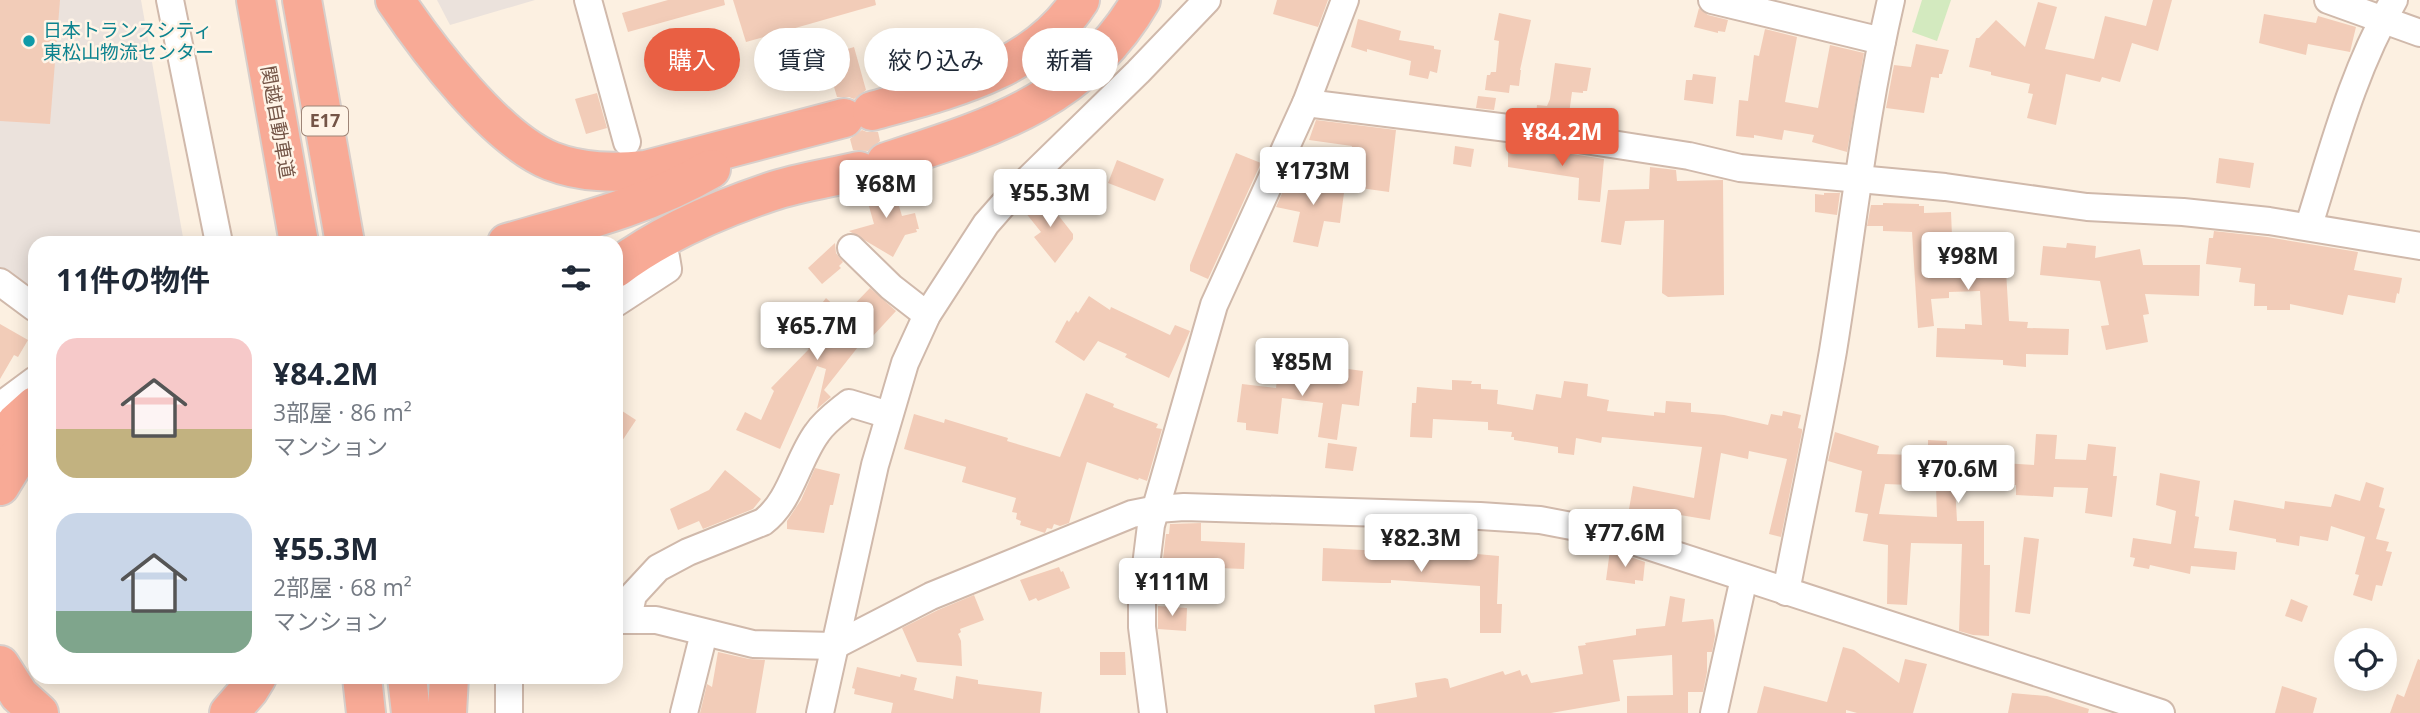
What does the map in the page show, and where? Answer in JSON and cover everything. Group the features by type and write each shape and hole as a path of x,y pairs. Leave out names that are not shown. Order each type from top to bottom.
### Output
{"highway":[{"path":"246,0 284,236"},
{"name":"関越自動車道","path":"256,0 298,236"},
{"name":"E17","path":"302,0 344,236"},
{"path":"395,0 419,36 455,80 491,118 523,145 549,160 582,170 614,173 646,170 763,140 945,91 982,78 1014,62 1051,36 1080,0"},
{"path":"1014,62 1053,19 1064,0"},
{"path":"992,125 1019,108 1072,57 1096,23 1108,0"},
{"path":"610,236 772,191 873,167 992,125 1033,107 1072,82 1102,55 1129,22 1141,0"},
{"path":"531,236 625,209 665,194 763,140"},
{"path":"623,264 674,232 772,191"},
{"path":"0,443 28,412"},
{"path":"0,486 28,446"},
{"path":"0,666 19,695 39,713"},
{"path":"229,713 253,684"},
{"path":"363,684 366,713"},
{"path":"408,684 411,713"},
{"path":"447,713 449,684"},
{"path":"0,707 4,713"}],"street":[{"path":"170,0 218,236"},
{"path":"588,0 628,142"},
{"path":"820,713 888,415 905,363 928,315 986,225 1009,199 1207,0"},
{"path":"1153,713 1142,627 1142,598 1151,525 1214,305 1306,103 1345,0"},
{"path":"1712,0 1882,41"},
{"path":"1786,592 1833,351 1858,178 1891,0"},
{"path":"2328,0 2388,10 2420,33"},
{"path":"2309,225 2353,84 2388,10"},
{"path":"1306,103 1508,128 1689,156 1740,168 1858,178 2087,207 2183,212 2309,225 2420,246"},
{"path":"852,248 891,287 928,315"},
{"path":"623,298 668,269 666,257"},
{"path":"0,282 28,303"},
{"path":"0,407 28,385"},
{"path":"623,617 633,595 658,568 688,552 763,522 772,515 781,504 818,430 849,402 888,415"},
{"path":"623,619 656,620 752,644 834,646 943,591 1132,514 1157,509 1184,507 1296,510 1540,520 1619,536 2161,713"},
{"path":"1714,713 1744,578"},
{"path":"684,713 704,633"},
{"path":"509,684 509,713"}],"shaded area":[{"path":"0,0 141,0 183,236 28,236 28,292 0,271"},
{"path":"437,0 535,0 450,25"}],"green space":[{"path":"1922,0 1951,0 1937,41 1912,32"}],"building":[{"name":"日本トランスシティ 東松山物流センター","path":"0,0 60,0 50,124 0,121"},
{"path":"668,0 724,0 725,5 628,32 622,13"},
{"path":"733,0 875,0 876,5 795,28 754,28 754,40 746,42"},
{"path":"1277,0 1328,0 1318,27 1273,14"},
{"path":"2153,0 2172,0 2158,51 2132,43 2120,82 2102,77 2100,82 2066,74 2056,125 2027,118 2033,94 2028,93 2030,84 1969,67 1976,38 1996,20 2025,47 2038,2 2057,7 2045,49 2094,59 2105,16 2146,26"},
{"path":"1699,8 1708,15 1728,20 1725,32 1718,33 1694,27"},
{"path":"1499,13 1531,20 1519,86 1510,85 1509,93 1485,90 1487,75 1496,72 1499,41 1494,40"},
{"path":"2264,14 2316,23 2318,16 2356,27 2350,52 2308,44 2306,55 2259,43"},
{"path":"1358,19 1401,31 1399,40 1434,46 1434,49 1441,50 1437,73 1430,71 1428,79 1409,75 1411,61 1351,47"},
{"path":"1765,29 1797,37 1785,102 1818,108 1830,45 1864,53 1847,152 1812,142 1814,135 1784,130 1782,140 1754,135 1754,138 1736,136 1739,100 1748,101 1754,55 1759,56"},
{"path":"1916,44 1949,50 1942,74 1939,74 1939,78 1931,77 1924,113 1886,108 1894,65 1911,67"},
{"path":"854,47 865,91 854,99 837,97 835,91 850,91 850,48"},
{"path":"1555,63 1591,68 1587,91 1572,92 1568,121 1536,116 1537,105 1547,106 1550,99"},
{"path":"1693,74 1716,77 1713,104 1684,100 1686,80 1692,80"},
{"path":"597,93 607,128 586,134 575,99"},
{"path":"1478,96 1496,98 1494,110 1476,108"},
{"path":"1316,120 1396,130 1389,192 1346,186 1352,146 1309,140"},
{"path":"862,130 878,132 880,141 868,151 853,150 850,139"},
{"path":"1508,144 1604,159 1600,202 1578,200 1579,178 1508,167"},
{"path":"1455,146 1474,149 1471,167 1453,164"},
{"path":"1236,153 1261,163 1208,279 1190,271 1190,265"},
{"path":"2219,158 2254,163 2250,188 2216,183"},
{"path":"1117,160 1164,179 1155,201 1108,183"},
{"path":"1650,167 1676,170 1677,181 1723,180 1724,295 1668,297 1662,293 1664,220 1625,221 1621,245 1601,242 1608,190 1649,189"},
{"path":"1091,169 1099,195 1071,204 1063,177"},
{"path":"1306,178 1345,185 1340,223 1324,221 1318,247 1293,242 1300,212 1276,207 1287,182 1304,185"},
{"path":"877,181 892,183 902,216 915,213 919,229 905,235 893,257 849,231 874,224 865,192"},
{"path":"1840,193 1837,215 1815,212 1815,194"},
{"path":"1044,197 1073,234 1073,239 1055,263 1034,237 1041,232 1025,212"},
{"path":"1919,204 1924,206 1924,213 1951,212 1952,236 1929,237 1930,268 1979,266 1977,238 2004,237 2009,321 2028,322 2027,328 2069,329 2068,355 2026,354 2026,367 2003,365 2003,360 1936,357 1937,328 1965,329 1965,324 1982,325 1980,291 1949,292 1949,298 1931,299 1934,326 1918,328 1912,232 1883,231 1883,226 1867,226 1871,205"},
{"path":"2214,231 2358,252 2354,270 2402,278 2399,294 2397,293 2395,303 2348,295 2343,315 2290,304 2290,310 2267,310 2267,306 2254,306 2255,284 2239,282 2241,268 2206,264 2209,238 2213,238"},
{"path":"835,243 836,253 843,262 839,266 841,268 822,284 808,268"},
{"path":"2067,243 2096,246 2095,258 2140,249 2143,265 2200,265 2199,296 2145,294 2149,314 2143,315 2148,342 2106,350 2101,326 2109,325 2100,281 2040,275 2043,246 2066,248"},
{"path":"870,288 896,311 872,337 869,333 824,390 831,397 817,409 826,369 817,366 780,449 736,430 745,412 761,420 774,391 771,388 809,349 796,337 826,298 844,315"},
{"path":"1089,296 1110,310 1111,307 1170,335 1175,325 1190,331 1169,378 1098,341 1084,361 1055,342 1067,320 1069,322 1076,311 1078,313"},
{"path":"0,324 28,340 18,357 14,355 0,379"},
{"path":"1311,364 1363,371 1359,406 1342,404 1337,440 1318,437 1323,403 1282,398 1278,434 1246,430 1246,423 1237,422 1242,384 1276,388 1278,370 1309,374"},
{"path":"1452,380 1472,381 1471,384 1481,384 1481,389 1498,390 1497,404 1533,410 1536,394 1561,398 1564,381 1588,384 1587,396 1609,400 1607,411 1654,416 1654,412 1665,413 1666,401 1691,403 1691,412 1724,415 1768,425 1771,414 1782,416 1783,411 1801,415 1798,428 1802,429 1802,432 1781,537 1769,534 1787,459 1749,451 1748,459 1721,453 1710,520 1668,513 1666,522 1628,515 1633,486 1694,498 1702,447 1602,437 1601,443 1576,438 1574,455 1558,453 1558,447 1514,440 1514,437 1511,437 1512,432 1488,430 1488,422 1433,419 1432,438 1410,437 1412,403 1416,403 1417,387 1452,390"},
{"path":"1086,393 1114,404 1113,407 1158,424 1156,428 1162,429 1147,481 1087,462 1069,523 1060,526 1054,524 1052,529 1047,528 1045,533 1020,525 1021,521 1016,519 1017,513 1012,512 1016,498 962,482 966,467 904,449 914,414 944,423 945,419 1060,457"},
{"path":"623,412 636,420 623,440"},
{"path":"1835,432 1879,446 1877,454 1917,455 1917,452 1928,452 1928,440 1947,441 1947,454 2004,458 2003,463 2034,465 2036,434 2057,435 2055,459 2086,460 2088,444 2116,447 2113,476 2117,476 2112,517 2085,513 2088,488 2054,487 2053,497 2016,495 2016,485 1955,484 1957,521 1984,521 1984,565 1990,565 1989,636 1973,635 1959,631 1962,544 1911,543 1907,605 1887,604 1888,545 1863,541 1868,514 1855,512 1862,471 1828,461","holes":["1885,484 1936,486 1937,517 1879,514"]},
{"path":"1328,443 1357,447 1353,471 1325,468"},
{"path":"815,468 840,474 824,533 787,529 787,521 801,500"},
{"path":"725,470 761,499 753,509 703,529 699,521 678,530 670,509 709,490"},
{"path":"2160,473 2200,481 2195,516 2199,517 2194,548 2237,552 2235,570 2191,566 2190,574 2150,565 2149,569 2133,566 2135,558 2130,557 2133,538 2171,544 2176,511 2156,505"},
{"path":"2366,482 2384,488 2379,507 2385,509 2376,539 2389,542 2386,551 2392,552 2382,586 2376,585 2372,601 2353,595 2359,575 2355,574 2365,537 2331,526 2328,541 2300,536 2299,546 2229,530 2234,500 2284,509 2285,501 2331,507 2335,494 2360,501"},
{"path":"1201,523 1201,541 1245,543 1244,569 1194,567 1192,596 1177,596 1179,569 1172,568 1173,561 1163,559 1166,534 1169,534 1170,524"},
{"path":"2024,537 2039,539 2030,614 2015,612"},
{"path":"1323,548 1443,554 1444,551 1499,556 1497,604 1502,604 1501,633 1480,633 1480,586 1391,580 1391,583 1322,581"},
{"path":"1610,550 1645,562 1643,581 1635,580 1635,584 1606,580"},
{"path":"1059,567 1070,588 1038,601 1036,598 1029,601 1020,580"},
{"path":"974,595 984,620 960,629 958,634 961,641 962,666 917,662 902,628"},
{"path":"1670,596 1685,599 1682,622 1713,619 1714,623 1715,636 1712,652 1707,652 1703,692 1688,692 1688,713 1627,713 1627,696 1673,695 1672,655 1613,660 1620,701 1551,713 1375,713 1374,705 1417,697 1415,683 1445,678 1448,679 1450,688 1503,671 1505,675 1520,670 1522,676 1527,674 1531,683 1583,674 1578,646 1636,635 1636,629 1665,626"},
{"path":"2291,599 2308,606 2302,622 2285,616"},
{"path":"1158,606 1187,608 1186,631 1158,629"},
{"path":"1843,647 1854,650 1899,683 1905,659 1927,664 1913,713 1857,713 1846,710 1846,713 1757,713 1764,686 1827,702"},
{"path":"718,652 765,660 756,713 700,713 707,684 712,687"},
{"path":"1100,652 1125,652 1126,675 1100,675"},
{"path":"2418,659 2420,713 2390,713 2397,694 2404,697"},
{"path":"857,667 917,678 914,690 953,699 956,676 978,680 978,684 1042,692 1040,713 891,713 893,703 854,694 855,689 852,688"},
{"path":"2282,686 2317,698 2313,713 2275,713"},
{"path":"2012,693 2047,696 2089,709 2088,713 2008,713"}],"place":[{"name":"日本トランスシティ 東松山物流センター","path":"29,41"}]}
